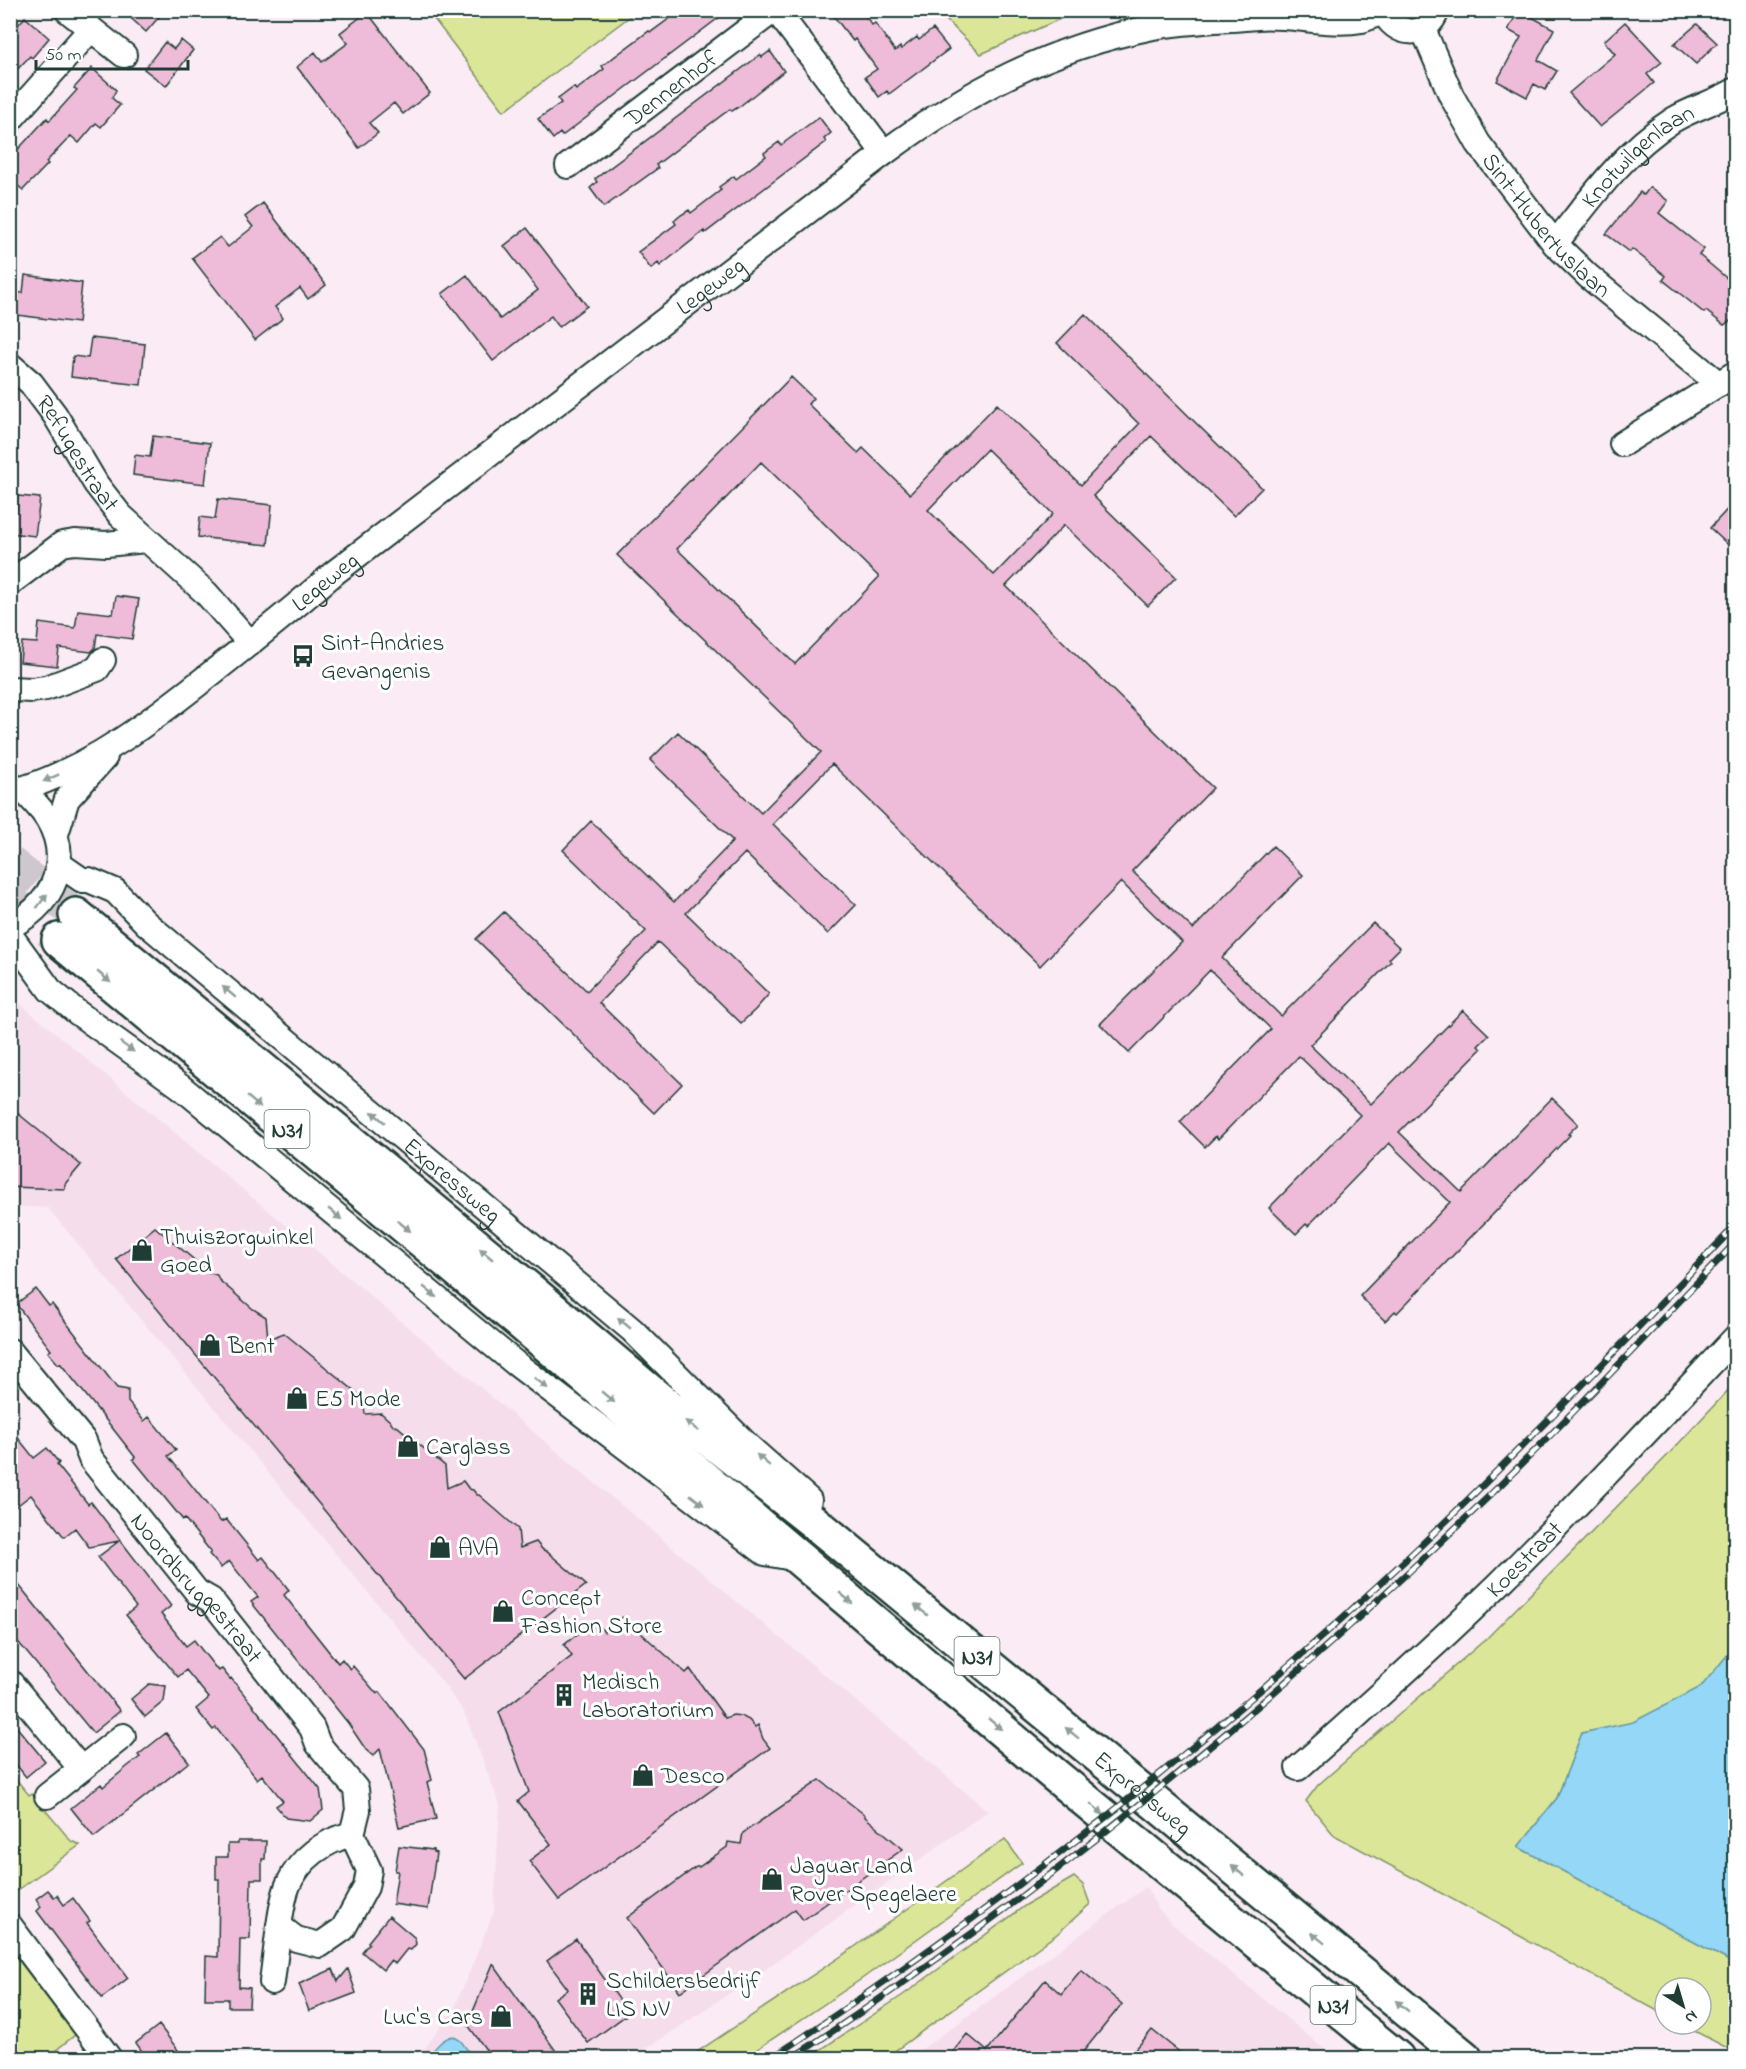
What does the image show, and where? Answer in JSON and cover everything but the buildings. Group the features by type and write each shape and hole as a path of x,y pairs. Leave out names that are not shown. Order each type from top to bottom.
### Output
{"highway":[{"name":"Expressweg","path":"1397,2058 1052,1772 524,1326 67,927 531,1291 673,1411 820,1527 1456,2051 1486,2058"}],"street":[{"path":"67,10 124,55"},
{"name":"Dennenhof","path":"568,166 775,10 884,153"},
{"path":"1383,11 1389,23 1406,31 1430,20"},
{"name":"Legeweg","path":"16,787 49,780 117,744 250,643 334,573 884,153 965,98 1005,76 1050,57 1102,39 1155,27 1264,17 1362,20 1383,11"},
{"name":"Sint-Hubertuslaan","path":"1430,20 1451,95 1478,143 1555,244 1594,282 1727,379"},
{"path":"10,120 91,29"},
{"name":"Knotwilgenlaan","path":"1555,244 1608,176 1645,140 1676,118 1736,90"},
{"name":"Refugestraat","path":"10,365 31,383 55,415 96,484 120,515 206,592 250,643"},
{"path":"1623,444 1727,379"},
{"name":"Refugestraat","path":"10,583 63,544 75,542 106,544 146,540"},
{"path":"10,689 46,688 97,669 103,660"},
{"name":"Legeweg","path":"56,834 67,799 117,744"},
{"path":"10,926 25,920 43,903 54,883 59,864 56,834 48,816 16,787"},
{"name":"Expressweg","path":"59,864 82,880 89,880 115,891 146,923 632,1330 748,1446 808,1498 820,1527"},
{"name":"Expressweg","path":"10,935 50,990 78,1013 181,1087 515,1363 765,1553 802,1560"},
{"name":"Koestraat","path":"1298,1768 1376,1699 1498,1584 1609,1472 1736,1337"},
{"name":"Noordbruggestraat","path":"10,1351 84,1441 91,1459 197,1592 211,1600 312,1728 318,1744 356,1789 358,1810 352,1834"},
{"path":"10,1682 81,1769"},
{"path":"47,1796 123,1736"},
{"path":"272,1982 279,1926 288,1885 307,1856 338,1838 352,1834 369,1869 366,1887 343,1929 320,1945 296,1939 279,1926"},
{"path":"10,1926 110,2058"}],"shaded area":[{"path":"11,996 988,1811 764,1970 666,2036 628,2058 418,2058 456,2005 494,1911 500,1805 464,1712 440,1679 48,1208 11,1206"},
{"path":"1146,1887 1156,1906 1172,1924 1335,2058 910,2058"}],"green space":[{"path":"428,11 637,11 504,111"},
{"path":"937,11 1078,11 981,54"},
{"path":"1735,1383 1735,1646 1701,1687 1633,1723 1582,1733 1557,1798 1518,1847 1735,1964 1735,2052 1704,2036 1713,2036 1713,1976 1653,1976 1653,2008 1334,1835 1306,1801 1318,1785 1487,1638 1666,1457"},
{"path":"10,1772 29,1795 32,1794 71,1841 80,1845 11,1895"},
{"path":"1005,1839 1022,1863 863,1978 744,2058 688,2058 846,1953"},
{"path":"1074,1877 1083,1885 1090,1904 1057,1934 885,2058 808,2058 903,1995 1026,1905"},
{"path":"11,1950 75,2035 46,2058 11,2058"}],"water":[{"path":"1735,1646 1735,1964 1518,1847 1557,1798 1582,1733 1633,1722 1701,1687"},
{"path":"453,2036 461,2041 473,2058 427,2058 441,2042"}],"tunnel":[{"path":"10,862 76,915"},
{"path":"10,900 59,940"}],"railway":[{"path":"772,2058 941,1941 1105,1818 1185,1754 1341,1620 1498,1470 1736,1225"},
{"path":"792,2058 975,1931 1152,1795 1238,1723 1322,1650 1486,1499 1581,1404 1736,1242"}],"place":[{"name":"Sint-Andries Gevangenis","path":"303,656"},
{"name":"Thuiszorgwinkel Goed","path":"142,1250"},
{"name":"Bent","path":"210,1345"},
{"name":"E5 Mode","path":"297,1398"},
{"name":"Carglass","path":"408,1446"},
{"name":"AVA","path":"440,1547"},
{"name":"Concept Fashion Store","path":"503,1611"},
{"name":"Medisch Laboratorium","path":"564,1695"},
{"name":"Desco","path":"643,1775"},
{"name":"Jaguar Land Rover Spegelaere","path":"772,1879"},
{"name":"Schildersbedrijf LIS NV","path":"588,1994"},
{"name":"Luc's Cars","path":"501,2016"}]}
